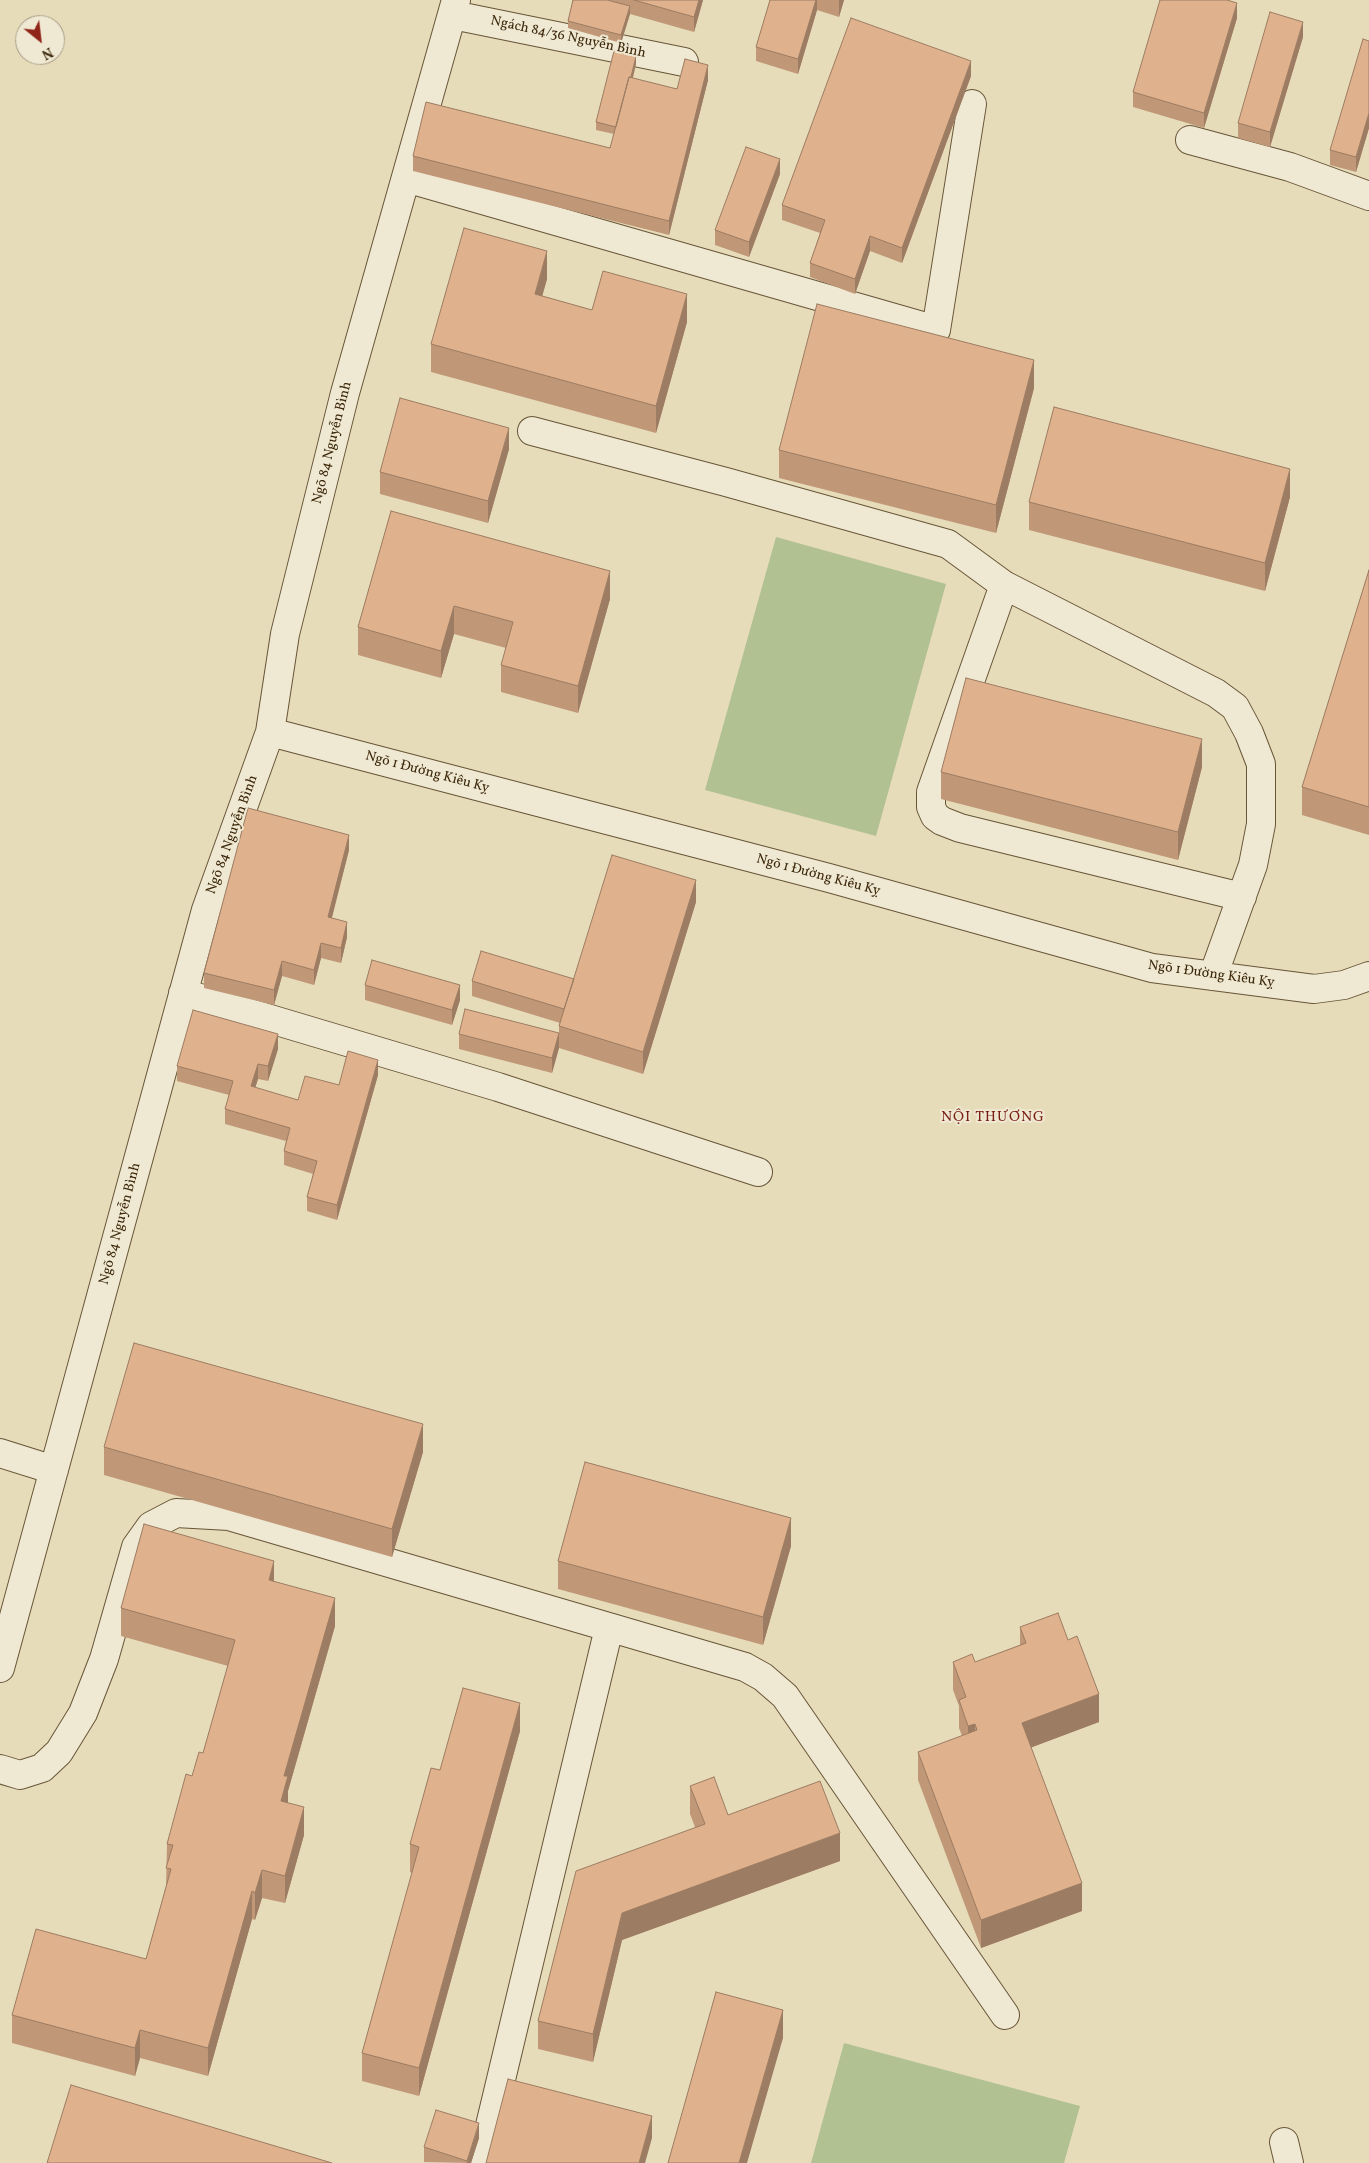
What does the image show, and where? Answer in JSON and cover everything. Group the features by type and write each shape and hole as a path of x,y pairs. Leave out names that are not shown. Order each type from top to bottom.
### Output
{"street":[{"name":"Ngách 84/36 Nguyễn Bình","path":"455,7 684,62"},
{"name":"Ngõ 84 Nguyễn Bình","path":"0,1668 206,910 270,732 285,634 345,393 455,7"},
{"path":"406,178 936,330 972,104"},
{"path":"1190,140 1290,167 1369,196"},
{"path":"532,431 948,544 1004,585 1216,693 1235,707 1249,733 1261,764 1260,824 1253,864 1213,976"},
{"path":"1004,585 931,792 931,807 935,816 951,826 1242,897"},
{"name":"Ngõ 1 Đường Kiêu Kỵ","path":"270,732 829,878 1152,968 1314,989 1338,987 1369,976"},
{"path":"183,993 498,1087 758,1172"},
{"path":"0,1453 54,1470"},
{"path":"0,1769 20,1775 42,1768 59,1752 83,1713 97,1677 136,1547 151,1526 176,1512 228,1516 745,1667 763,1676 777,1687 794,1709 1005,2014"},
{"path":"481,2163 609,1628"}],"green space":[{"path":"776,537 946,584 876,836 705,790"},
{"path":"844,2043 1080,2106 1064,2163 811,2163"}],"building":[{"path":"573,0 607,0 630,6 621,35 568,21"},
{"path":"634,0 699,0 694,17"},
{"path":"770,0 816,0 798,59 756,47"},
{"path":"1160,0 1227,0 1237,3 1204,113 1133,92"},
{"path":"1270,12 1303,22 1270,132 1238,123"},
{"path":"851,18 971,61 902,248 870,236 855,279 810,263 825,220 782,205"},
{"path":"1363,39 1369,41 1369,113 1356,157 1330,150"},
{"path":"614,51 636,56 616,127 596,122"},
{"path":"685,59 708,65 669,221 413,156 426,102 610,148 629,77 677,89"},
{"path":"746,147 780,159 749,242 715,230"},
{"path":"464,228 547,251 535,294 592,310 603,271 687,294 656,406 431,344"},
{"path":"817,304 1034,360 996,505 779,450"},
{"path":"400,398 509,428 488,501 380,472"},
{"path":"1054,407 1290,469 1265,563 1029,502"},
{"path":"391,511 610,571 578,686 501,665 513,622 454,606 441,651 358,627"},
{"path":"1369,570 1369,807 1302,787"},
{"path":"966,678 1202,739 1178,832 941,772"},
{"path":"248,808 349,835 328,917 347,922 341,948 321,943 314,970 282,961 274,990 204,973"},
{"path":"612,855 696,880 643,1052 559,1026"},
{"path":"481,951 574,979 564,1009 472,981"},
{"path":"372,960 460,985 452,1010 365,985"},
{"path":"465,1009 559,1033 552,1058 459,1034"},
{"path":"193,1010 278,1034 268,1066 258,1064 251,1086 298,1100 305,1076 339,1085 348,1051 378,1060 337,1205 307,1197 317,1161 284,1151 290,1128 225,1109 233,1081 177,1066"},
{"path":"134,1343 423,1424 392,1529 104,1447"},
{"path":"585,1462 791,1518 763,1617 558,1561"},
{"path":"144,1524 274,1561 269,1580 335,1598 284,1776 288,1776 281,1801 304,1807 285,1876 262,1870 255,1893 252,1891 208,2048 140,2030 135,2048 12,2015 36,1929 146,1959 171,1869 166,1868 173,1845 167,1844 186,1774 192,1776 199,1752 203,1753 235,1640 121,1608"},
{"path":"1058,1613 1068,1640 1077,1636 1099,1694 1022,1723 1082,1883 981,1920 918,1752 977,1730 975,1724 968,1726 959,1700 966,1697 953,1662 972,1654 975,1662 1026,1643 1020,1627"},
{"path":"463,1688 520,1703 419,2068 362,2053 419,1847 410,1844 431,1768 440,1770"},
{"path":"714,1777 728,1815 820,1781 840,1833 622,1913 593,2034 538,2021 576,1871 705,1824 690,1786"},
{"path":"716,1992 783,2010 739,2163 668,2163"},
{"path":"508,2079 652,2116 639,2163 486,2163"},
{"path":"71,2085 332,2163 47,2163"},
{"path":"436,2110 479,2123 467,2161 424,2147"}],"district":[{"name":"NỘI THƯƠNG","path":"993,1118"}]}
